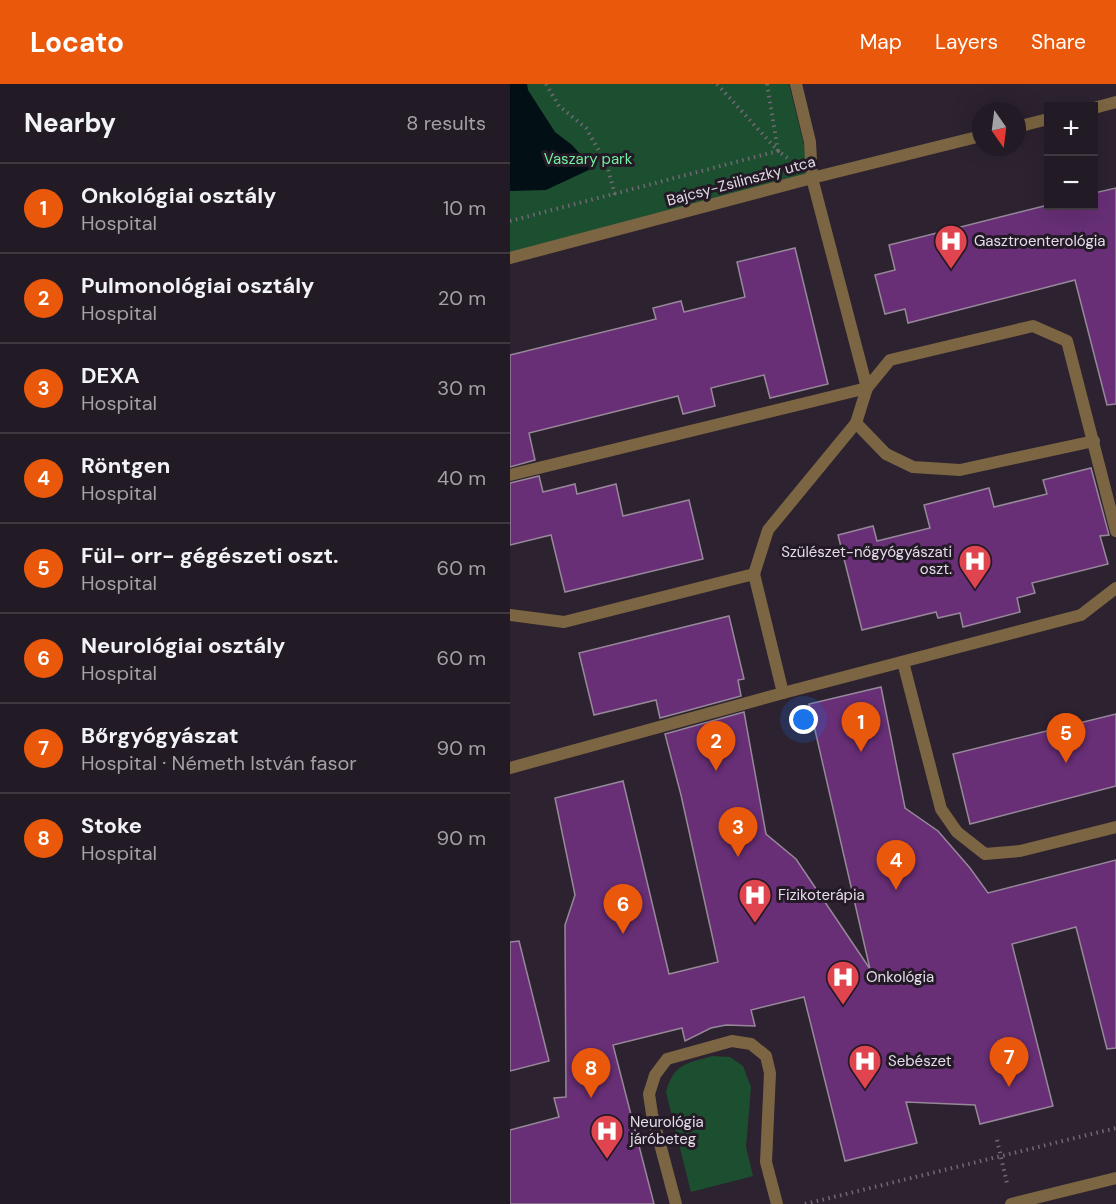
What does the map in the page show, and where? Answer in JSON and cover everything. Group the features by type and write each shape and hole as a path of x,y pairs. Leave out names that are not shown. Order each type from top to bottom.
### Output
{"street":[{"path":"796,84 810,142 812,178 867,387"},
{"path":"1098,107 1116,102"},
{"path":"1026,125 1044,120"},
{"name":"Bajcsy-Zsilinszky utca","path":"510,258 972,138"},
{"path":"783,693 754,574 768,530 856,423 867,387 890,360 1033,326 1066,342 1116,531"},
{"path":"510,475 867,387"},
{"path":"856,423 886,454 913,467 960,471 1094,441"},
{"path":"510,615 564,622 754,574"},
{"path":"510,768 1081,615 1116,588"},
{"path":"903,662 941,809 957,832 985,854 1020,851 1116,827"},
{"path":"676,1204 652,1114 649,1094 655,1075 667,1059 732,1041 751,1044 766,1056 770,1073 766,1162 777,1204"},
{"path":"1011,1204 1116,1178"}],"path":[{"path":"546,84 560,106 586,128 607,165 615,195"},
{"path":"717,84 778,151 812,178"},
{"path":"767,84 778,151"},
{"path":"510,221 778,151"},
{"path":"805,1204 1116,1128"},
{"path":"997,1140 1011,1204"}],"green space":[{"name":"Vaszary park","path":"510,84 789,84 812,178 510,258"},
{"path":"712,1056 730,1057 743,1066 751,1087 746,1147 753,1176 691,1192 666,1092 673,1075 682,1066"}],"shaded area":[{"path":"510,84 527,84 528,90 555,132 572,145 593,168 546,190 510,191"}],"building":[{"path":"1116,188 1116,404 1107,405 1075,280 908,323 905,309 885,314 875,275 895,270 889,245 1044,206 1044,210 1098,210 1098,192"},
{"path":"795,248 828,384 770,398 764,375 711,388 715,406 683,414 678,396 529,433 535,460 510,467 510,355 656,319 653,308 681,301 684,312 745,297 737,262"},
{"path":"1091,468 1109,535 1100,536 1108,564 1032,583 1035,593 1017,598 1020,612 963,627 960,613 938,618 936,612 862,630 838,535 873,526 877,541 930,528 924,505 989,488 994,507 1047,494 1043,480"},
{"path":"539,476 543,492 575,484 577,494 616,484 623,516 689,500 703,559 565,592 551,535 510,545 510,483"},
{"path":"729,616 744,679 738,680 741,696 660,718 656,700 594,715 579,653"},
{"path":"881,687 905,808 938,831 988,893 1116,860 1116,1048 1107,1049 1076,927 1012,944 1053,1106 980,1124 975,1105 906,1102 917,1143 845,1161 804,997 751,1010 755,1026 726,1025 711,1028 685,1041 682,1028 613,1045 654,1204 510,1204 510,1130 559,1117 554,1098 566,1097 565,925 575,895 555,798 623,781 669,974 718,962 665,734 744,712 766,834 796,859 870,969 809,704"},
{"path":"1116,714 1116,786 970,824 953,754"},
{"path":"519,941 549,1061 510,1071 510,942"}],"place":[{"name":"Gasztroenterológia","path":"951,270"},
{"name":"Szülészet-nőgyógyászati oszt.","path":"975,590"},
{"name":"Onkológiai osztály","path":"861,752"},
{"name":"Fül- orr- gégészeti oszt.","path":"1066,763"},
{"name":"Pulmonológiai osztály","path":"716,771"},
{"name":"DEXA","path":"738,857"},
{"name":"Röntgen","path":"896,890"},
{"name":"Fizikoterápia","path":"755,924"},
{"name":"Neurológiai osztály","path":"623,934"},
{"name":"Onkológia","path":"843,1006"},
{"name":"Bőrgyógyászat","path":"1009,1087"},
{"name":"Sebészet","path":"865,1090"},
{"name":"Stoke","path":"591,1098"},
{"name":"Neurológia járóbeteg","path":"607,1160"}]}
